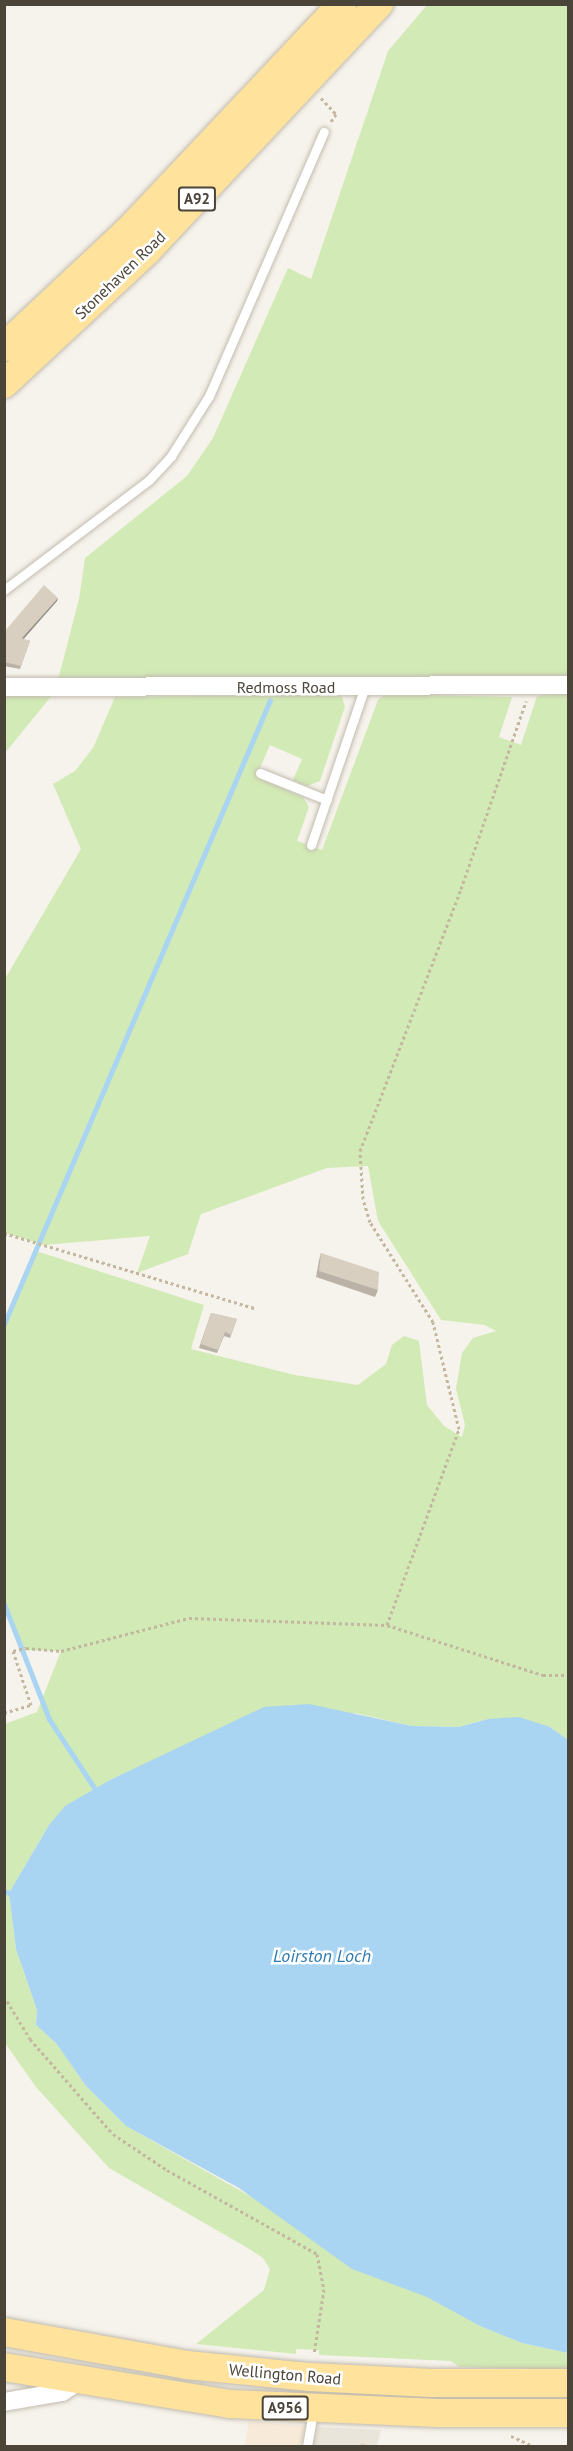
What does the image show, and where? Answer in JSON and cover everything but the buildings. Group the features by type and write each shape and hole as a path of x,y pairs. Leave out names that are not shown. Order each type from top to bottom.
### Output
{"main road":[{"name":"Stonehaven Road","path":"4,347 129,230 342,4"},
{"name":"Stonehaven Road","path":"4,384 147,251 379,4"},
{"name":"Wellington Road","path":"4,2332 187,2365 310,2377 431,2383 568,2383"},
{"name":"Wellington Road","path":"4,2367 230,2404 313,2409 568,2413"}],"street":[{"name":"Redmoss Road","path":"4,687 568,685"},
{"path":"4,2402 62,2392 79,2381"}],"lane":[{"path":"4,590 132,494 171,456 209,396 324,132"},
{"path":"311,845 365,686"},
{"path":"260,772 327,800"},
{"path":"307,2446 313,2409"}],"path":[{"path":"307,83 336,114 324,132"},
{"path":"387,1624 459,1429 433,1322 370,1222 363,1199 360,1151 461,889 531,685"},
{"path":"4,1233 257,1309"},
{"path":"4,1713 31,1705 13,1652 26,1648 62,1651 189,1618 387,1624 543,1675 568,1675"},
{"path":"4,1996 30,2039 113,2134 167,2170 317,2254 324,2289 310,2377"}],"shaded area":[{"path":"249,2421 306,2426 301,2446 245,2446"},
{"path":"318,2427 381,2430 377,2446 312,2446"}],"green space":[{"path":"427,5 568,5 568,678 58,680 79,599 85,558 187,476 213,438 288,268 311,279 388,51"},
{"path":"5,687 58,688 5,753"},
{"path":"568,691 568,1740 550,1727 488,1719 459,1727 412,1726 355,1713 187,1746 110,1780 49,1825 9,1893 16,1949 37,2010 36,2025 56,2043 86,2086 126,2126 480,2326 522,2343 568,2353 568,2370 459,2367 451,2361 319,2355 319,2350 296,2349 296,2354 196,2344 264,2290 270,2269 263,2258 246,2247 109,2168 36,2087 5,2043 5,1724 37,1712 61,1651 20,1650 5,1604 5,1324 36,1251 204,1305 191,1349 295,1375 358,1385 386,1364 392,1345 404,1336 419,1341 427,1405 444,1426 462,1437 465,1425 456,1389 462,1353 473,1338 496,1331 485,1325 441,1320 378,1221 368,1166 327,1168 201,1214 188,1254 137,1273 150,1236 44,1245 5,1233 5,979 81,849 53,784 75,771 93,748 115,697 341,694 345,707 320,781 307,786 293,780 302,759 270,745 256,777 303,797 309,807 297,841 322,850 378,700 386,694 512,697 499,737 521,745 537,696"}],"water":[{"name":"Loirston Loch","path":"309,1704 412,1726 459,1727 488,1719 519,1717 550,1727 568,1740 568,2353 522,2343 480,2326 427,2297 352,2269 239,2188 126,2126 86,2086 56,2043 36,2025 37,2010 16,1949 9,1893 49,1825 65,1806 110,1780 264,1707"}],"waterway":[{"path":"4,1324 270,700"},
{"path":"4,1604 49,1719 95,1789"},
{"path":"4,1891 9,1893"}]}
